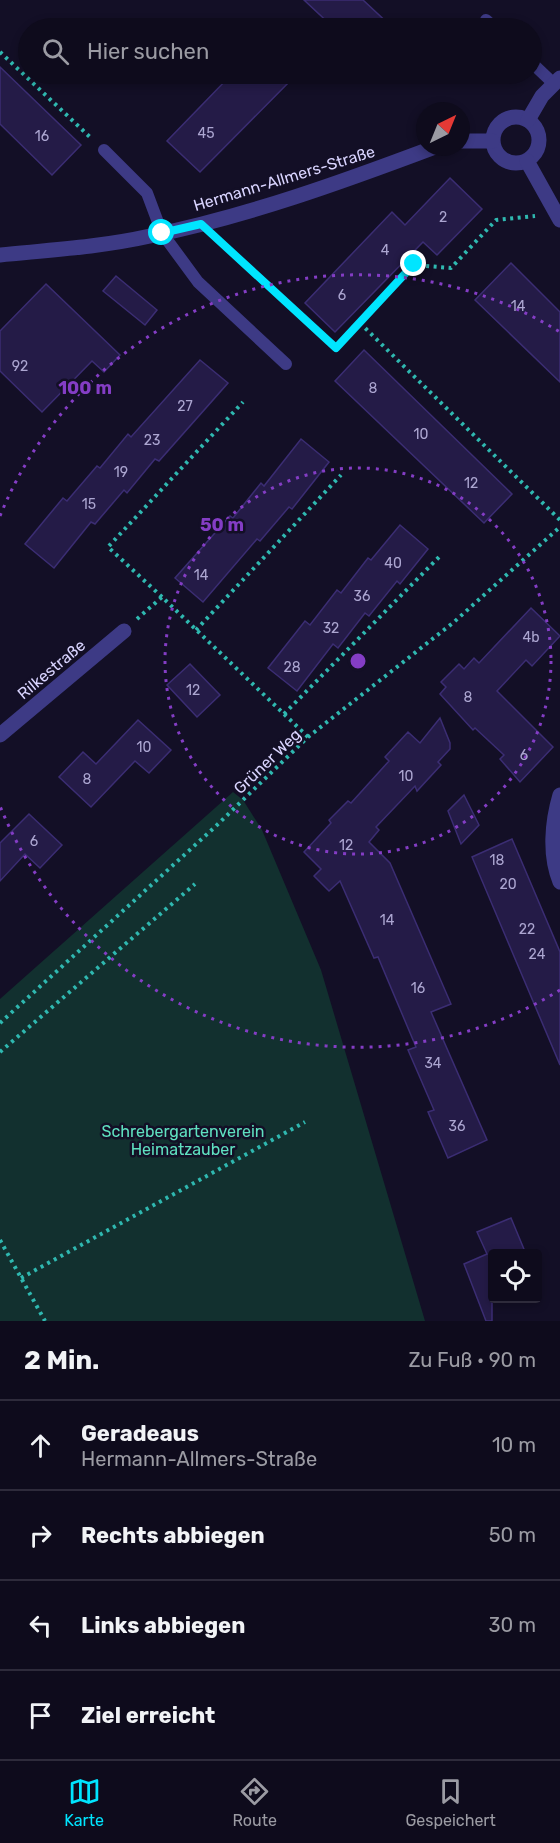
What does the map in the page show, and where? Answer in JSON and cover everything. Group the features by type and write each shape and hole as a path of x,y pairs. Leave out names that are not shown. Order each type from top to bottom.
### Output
{"street":[{"path":"528,120 557,81"},
{"path":"521,117 528,120 539,137 537,151 527,161 511,164 504,161 498,156 492,141 496,128 507,118 521,117"},
{"path":"470,141 492,141"},
{"name":"Hermann-Allmers-Straße","path":"0,255 86,246 201,224 315,191 416,154"},
{"path":"527,161 557,217"},
{"name":"Rilkestraße","path":"0,735 124,630"},
{"path":"560,795 553,835 554,859 560,882"}],"lane":[{"path":"542,71 557,81"},
{"path":"104,150 147,193 162,233 198,282 286,364"}],"path":[{"path":"0,52 18,69"},
{"path":"34,84 104,150"},
{"path":"201,224 336,348 414,264 451,268 496,220 557,217"},
{"path":"360,323 560,520"},
{"path":"243,402 108,547 308,737"},
{"path":"196,630 341,475"},
{"name":"Grüner Weg","path":"0,1023 216,826 308,737 454,622 560,527"},
{"path":"284,714 440,556"},
{"path":"124,630 162,597"},
{"path":"0,1052 195,884"},
{"path":"21,1278 305,1122"},
{"path":"0,1240 45,1321"}],"green space":[{"name":"Schrebergartenverein Heimatzauber","path":"233,792 243,800 262,830 321,970 425,1321 0,1321 0,999"}],"building":[{"path":"304,0 363,0 382,18 323,18"},
{"path":"0,67 81,145 52,175 0,124"},
{"path":"222,84 287,84 200,172 167,141"},
{"path":"450,178 482,209 437,255 423,242 335,332 305,303 392,212 405,225"},
{"path":"511,263 560,312 560,382 475,300"},
{"path":"116,276 157,310 145,325 103,291"},
{"path":"46,284 120,355 104,372 92,361 42,412 0,371 0,331"},
{"path":"364,350 512,494 484,523 335,381"},
{"path":"200,360 228,383 159,461 155,459 127,493 124,490 95,524 91,522 54,568 25,544 63,498 67,501 97,466 100,468 128,434 131,437"},
{"path":"301,439 329,462 292,509 289,507 260,541 257,539 203,602 175,578 230,516 233,518 261,483 264,486"},
{"path":"400,525 428,549 400,584 397,581 369,616 365,613 338,648 333,644 297,691 268,668 305,621 310,625 337,590 341,593 368,558 371,560"},
{"path":"531,608 560,636 532,666 526,660 497,691 553,747 520,782 500,759 504,755 475,728 473,730 440,694 446,687 441,682 459,664 464,669 474,658 479,663"},
{"path":"190,664 220,695 197,717 167,685"},
{"path":"440,718 450,743 450,749 438,762 441,765 417,791 415,786 376,827 379,830 369,842 390,863 451,1004 431,1012 487,1140 448,1158 428,1112 434,1110 408,1050 416,1047 378,957 374,958 340,881 329,891 314,876 321,869 304,852 331,823 329,820 348,801 351,803 389,761 385,757 408,732 420,743"},
{"path":"138,720 171,750 149,773 135,761 91,807 59,777 83,752 96,764"},
{"path":"464,795 479,825 461,844 448,811"},
{"path":"29,814 62,845 40,868 25,854 0,881 0,843"},
{"path":"512,839 560,952 560,1065 472,857"},
{"path":"511,1218 524,1249 488,1249 488,1303 492,1303 492,1321 486,1321 464,1264 487,1254 477,1232"}],"route":[{"path":"162,233 201,224 336,348 414,264"}]}
